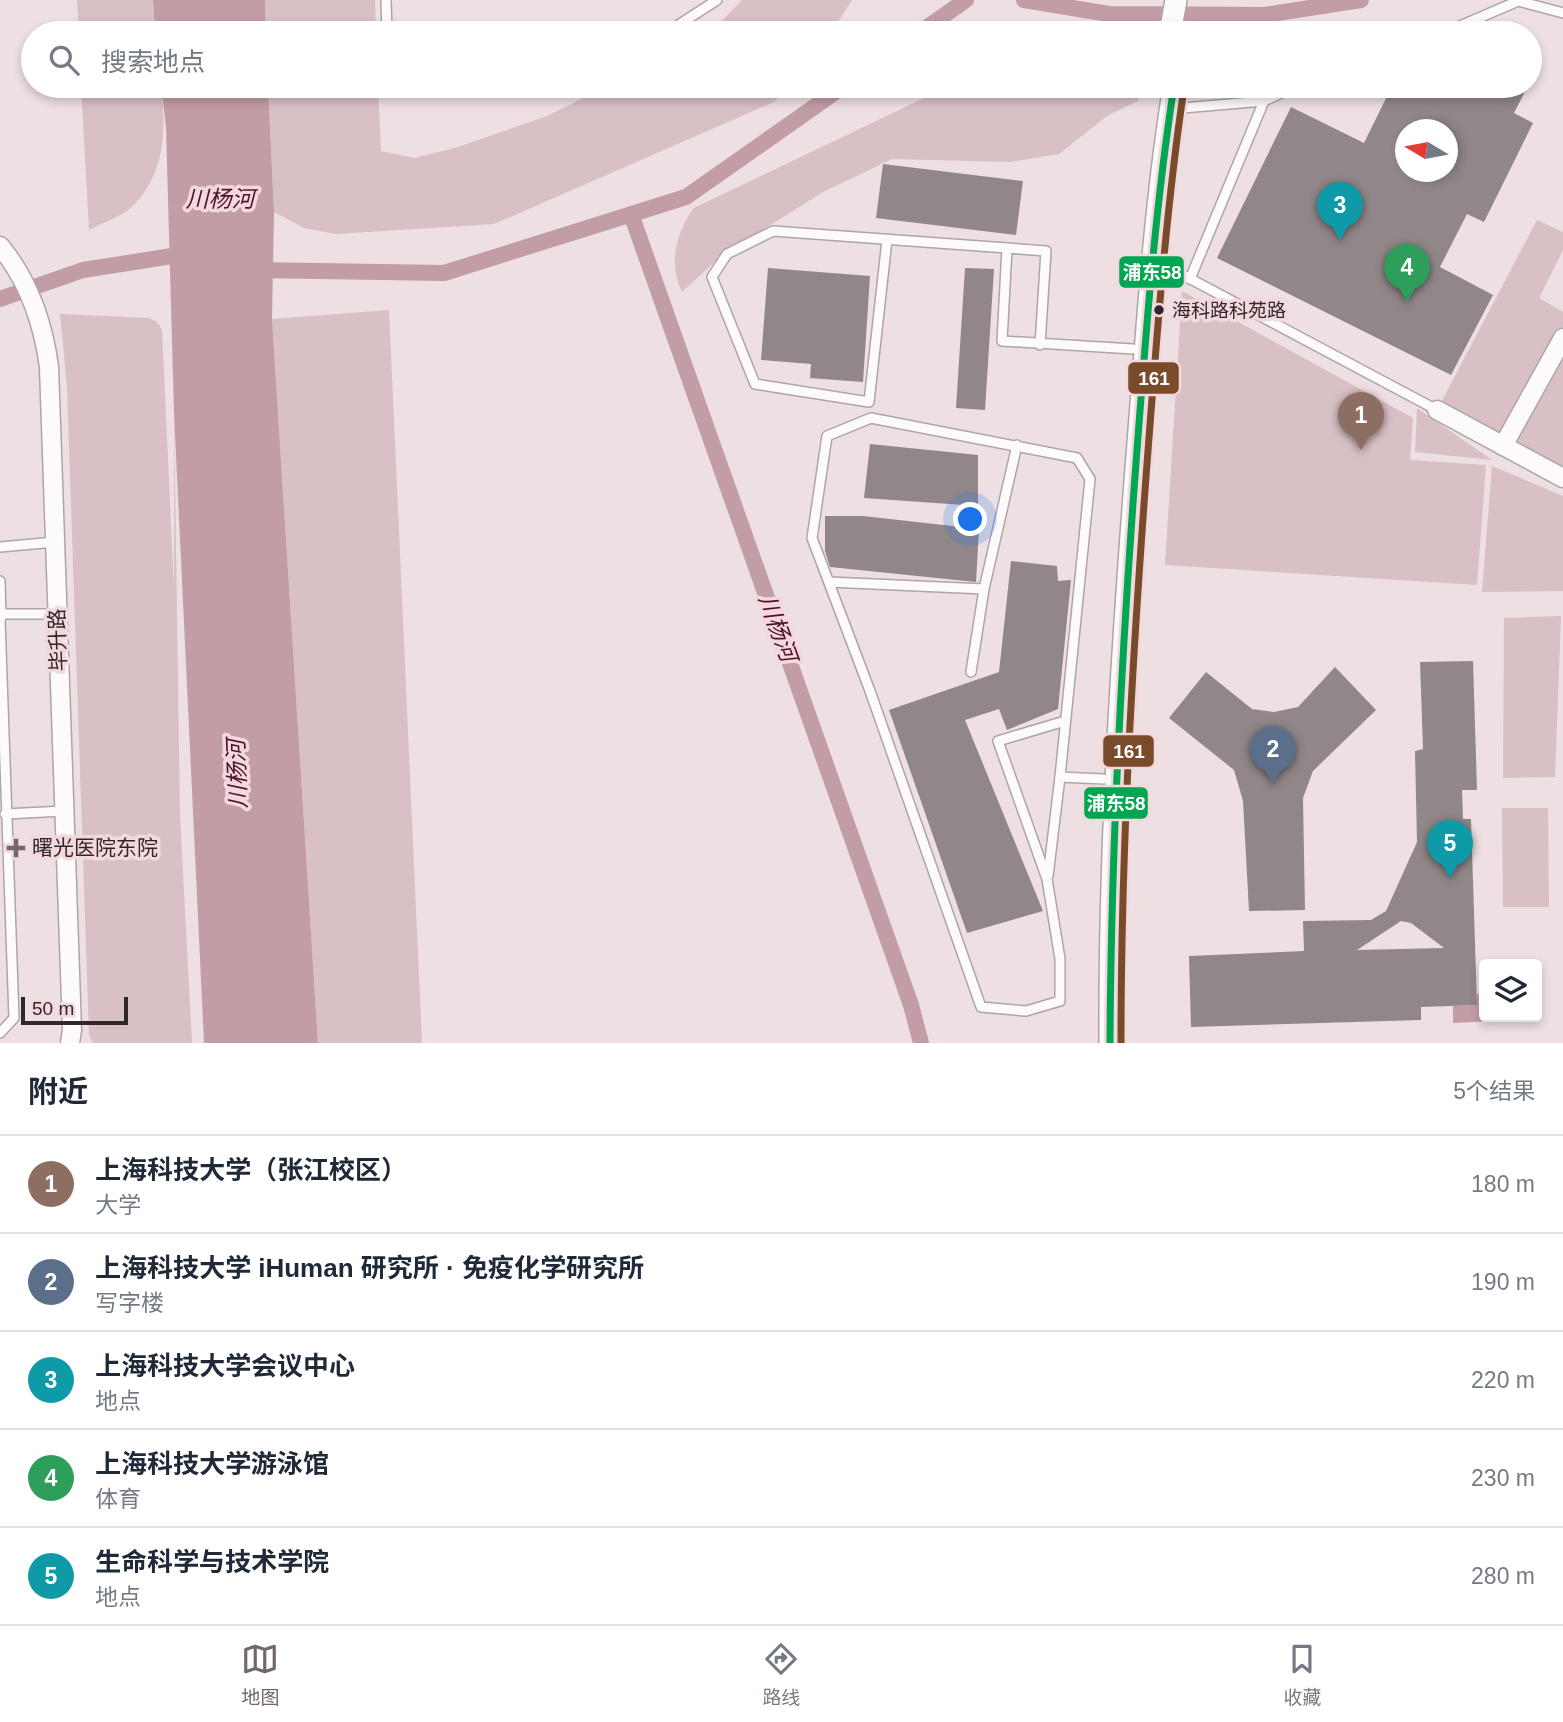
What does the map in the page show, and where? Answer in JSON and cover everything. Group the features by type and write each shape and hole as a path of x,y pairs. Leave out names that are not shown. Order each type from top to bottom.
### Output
{"street":[{"path":"1172,21 1176,0"},
{"path":"1185,21 1189,0"},
{"path":"1097,1043 1098,885 1103,779 1143,217 1159,98"},
{"path":"1110,1043 1111,886 1118,745 1152,259 1172,98"},
{"name":"毕升路","path":"4,251 38,313 49,367 74,1039"},
{"path":"1503,446 1563,338"},
{"path":"1437,410 1563,478"}],"lane":[{"path":"386,0 387,21"},
{"path":"685,21 717,0"},
{"path":"1472,21 1518,1 1563,13"},
{"path":"1170,109 1264,101 1270,98"},
{"path":"1190,279 1264,101"},
{"path":"887,240 869,402 755,384 712,278 727,254 773,231 1046,251 1040,345"},
{"path":"1007,248 1002,341 1133,349"},
{"path":"1152,259 1437,410"},
{"path":"1047,879 1060,777 1090,479 1077,458 871,418 827,436 812,538 981,1007 1027,1011 1060,1001 1060,959 1047,879 998,741 1065,721"},
{"path":"971,672 984,589 1017,445"},
{"path":"0,547 55,542"},
{"path":"0,581 5,814 14,1018 0,1033"},
{"path":"829,582 984,589"},
{"path":"1,618 57,614"},
{"path":"1060,777 1103,779"},
{"path":"5,814 64,811"}],"shaded area":[{"path":"77,0 153,0 154,21 78,21"},
{"path":"265,0 375,0 376,21 266,21"},
{"path":"742,0 852,0 839,21 722,21"},
{"path":"82,98 162,98 163,135 152,180 128,211 89,230"},
{"path":"269,98 379,98 381,151 415,158 458,147 547,116 584,98 778,98 774,102 494,224 336,234 304,228 274,212"},
{"path":"924,98 1139,98 1138,101 1107,116 1059,154 1010,162 892,159 823,192 721,256 682,292 675,270 676,248 694,208"},
{"path":"1537,220 1563,232 1563,250 1539,298 1563,312 1563,478 1437,410"},
{"path":"1182,291 1413,418 1410,460 1486,465 1477,585 1165,565"},
{"path":"389,310 422,1043 318,1043 272,319"},
{"path":"60,314 149,318 157,322 162,330 174,588 174,413 180,816 192,1043 93,1043 89,1035 67,387"},
{"path":"1417,408 1492,460 1415,452"},
{"path":"1492,466 1563,496 1563,591 1482,592"},
{"path":"1561,616 1555,777 1503,778 1504,618"},
{"path":"1502,808 1548,808 1549,907 1503,907"}],"water":[{"path":"153,0 265,0 266,21 154,21"},
{"path":"162,98 269,98 274,212 272,319 318,1043 204,1043 174,413 166,127"},
{"path":"1477,994 1479,1022 1453,1023 1453,1006 1477,1005"}],"building":[{"path":"1386,98 1522,98 1514,113 1533,123 1484,222 1467,214 1440,267 1493,295 1451,375 1217,258 1291,107 1364,143"},
{"path":"883,164 1023,181 1016,235 876,218"},
{"path":"768,268 870,276 863,382 810,378 811,364 761,360"},
{"path":"965,268 994,269 985,410 956,408"},
{"path":"870,444 978,455 978,506 864,498"},
{"path":"825,516 863,516 979,529 976,582 830,567 825,551"},
{"path":"1011,561 1057,566 1058,581 1071,580 1058,709 1007,730 999,709 965,720 1043,911 967,933 889,710 999,672"},
{"path":"1473,661 1477,790 1462,790 1463,819 1471,819 1477,1005 1421,1007 1421,1020 1191,1027 1189,956 1304,951 1303,921 1371,920 1386,911 1417,842 1415,751 1423,749 1420,662","holes":["1401,921 1411,923 1444,948 1357,950"]},
{"path":"1335,667 1376,710 1313,771 1303,798 1305,910 1249,911 1243,801 1234,770 1169,718 1206,672 1252,709 1274,712 1298,707"}],"waterway":[{"path":"936,21 966,0"},
{"path":"1024,0 1109,14 1265,15 1361,0"},
{"path":"253,270 444,273 686,197 827,98"},
{"name":"川杨河","path":"631,214 911,1005 921,1043"},
{"path":"0,299 83,270 191,253"}],"transit line":[{"name":"浦东58","path":"1110,1043 1115,830 1130,547 1151,281 1172,98"},
{"name":"161","path":"1121,1043 1125,831 1136,619 1162,282 1183,98"}],"place":[{"name":"上海科技大学会议中心","path":"1340,240"},
{"name":"上海科技大学游泳馆","path":"1407,302"},
{"name":"海科路科苑路","path":"1159,310"},
{"name":"上海科技大学（张江校区）","path":"1361,450"},
{"name":"上海科技大学 iHuman 研究所 · 免疫化学研究所","path":"1273,784"},
{"name":"曙光医院东院","path":"16,848"},
{"name":"生命科学与技术学院","path":"1450,878"}]}
